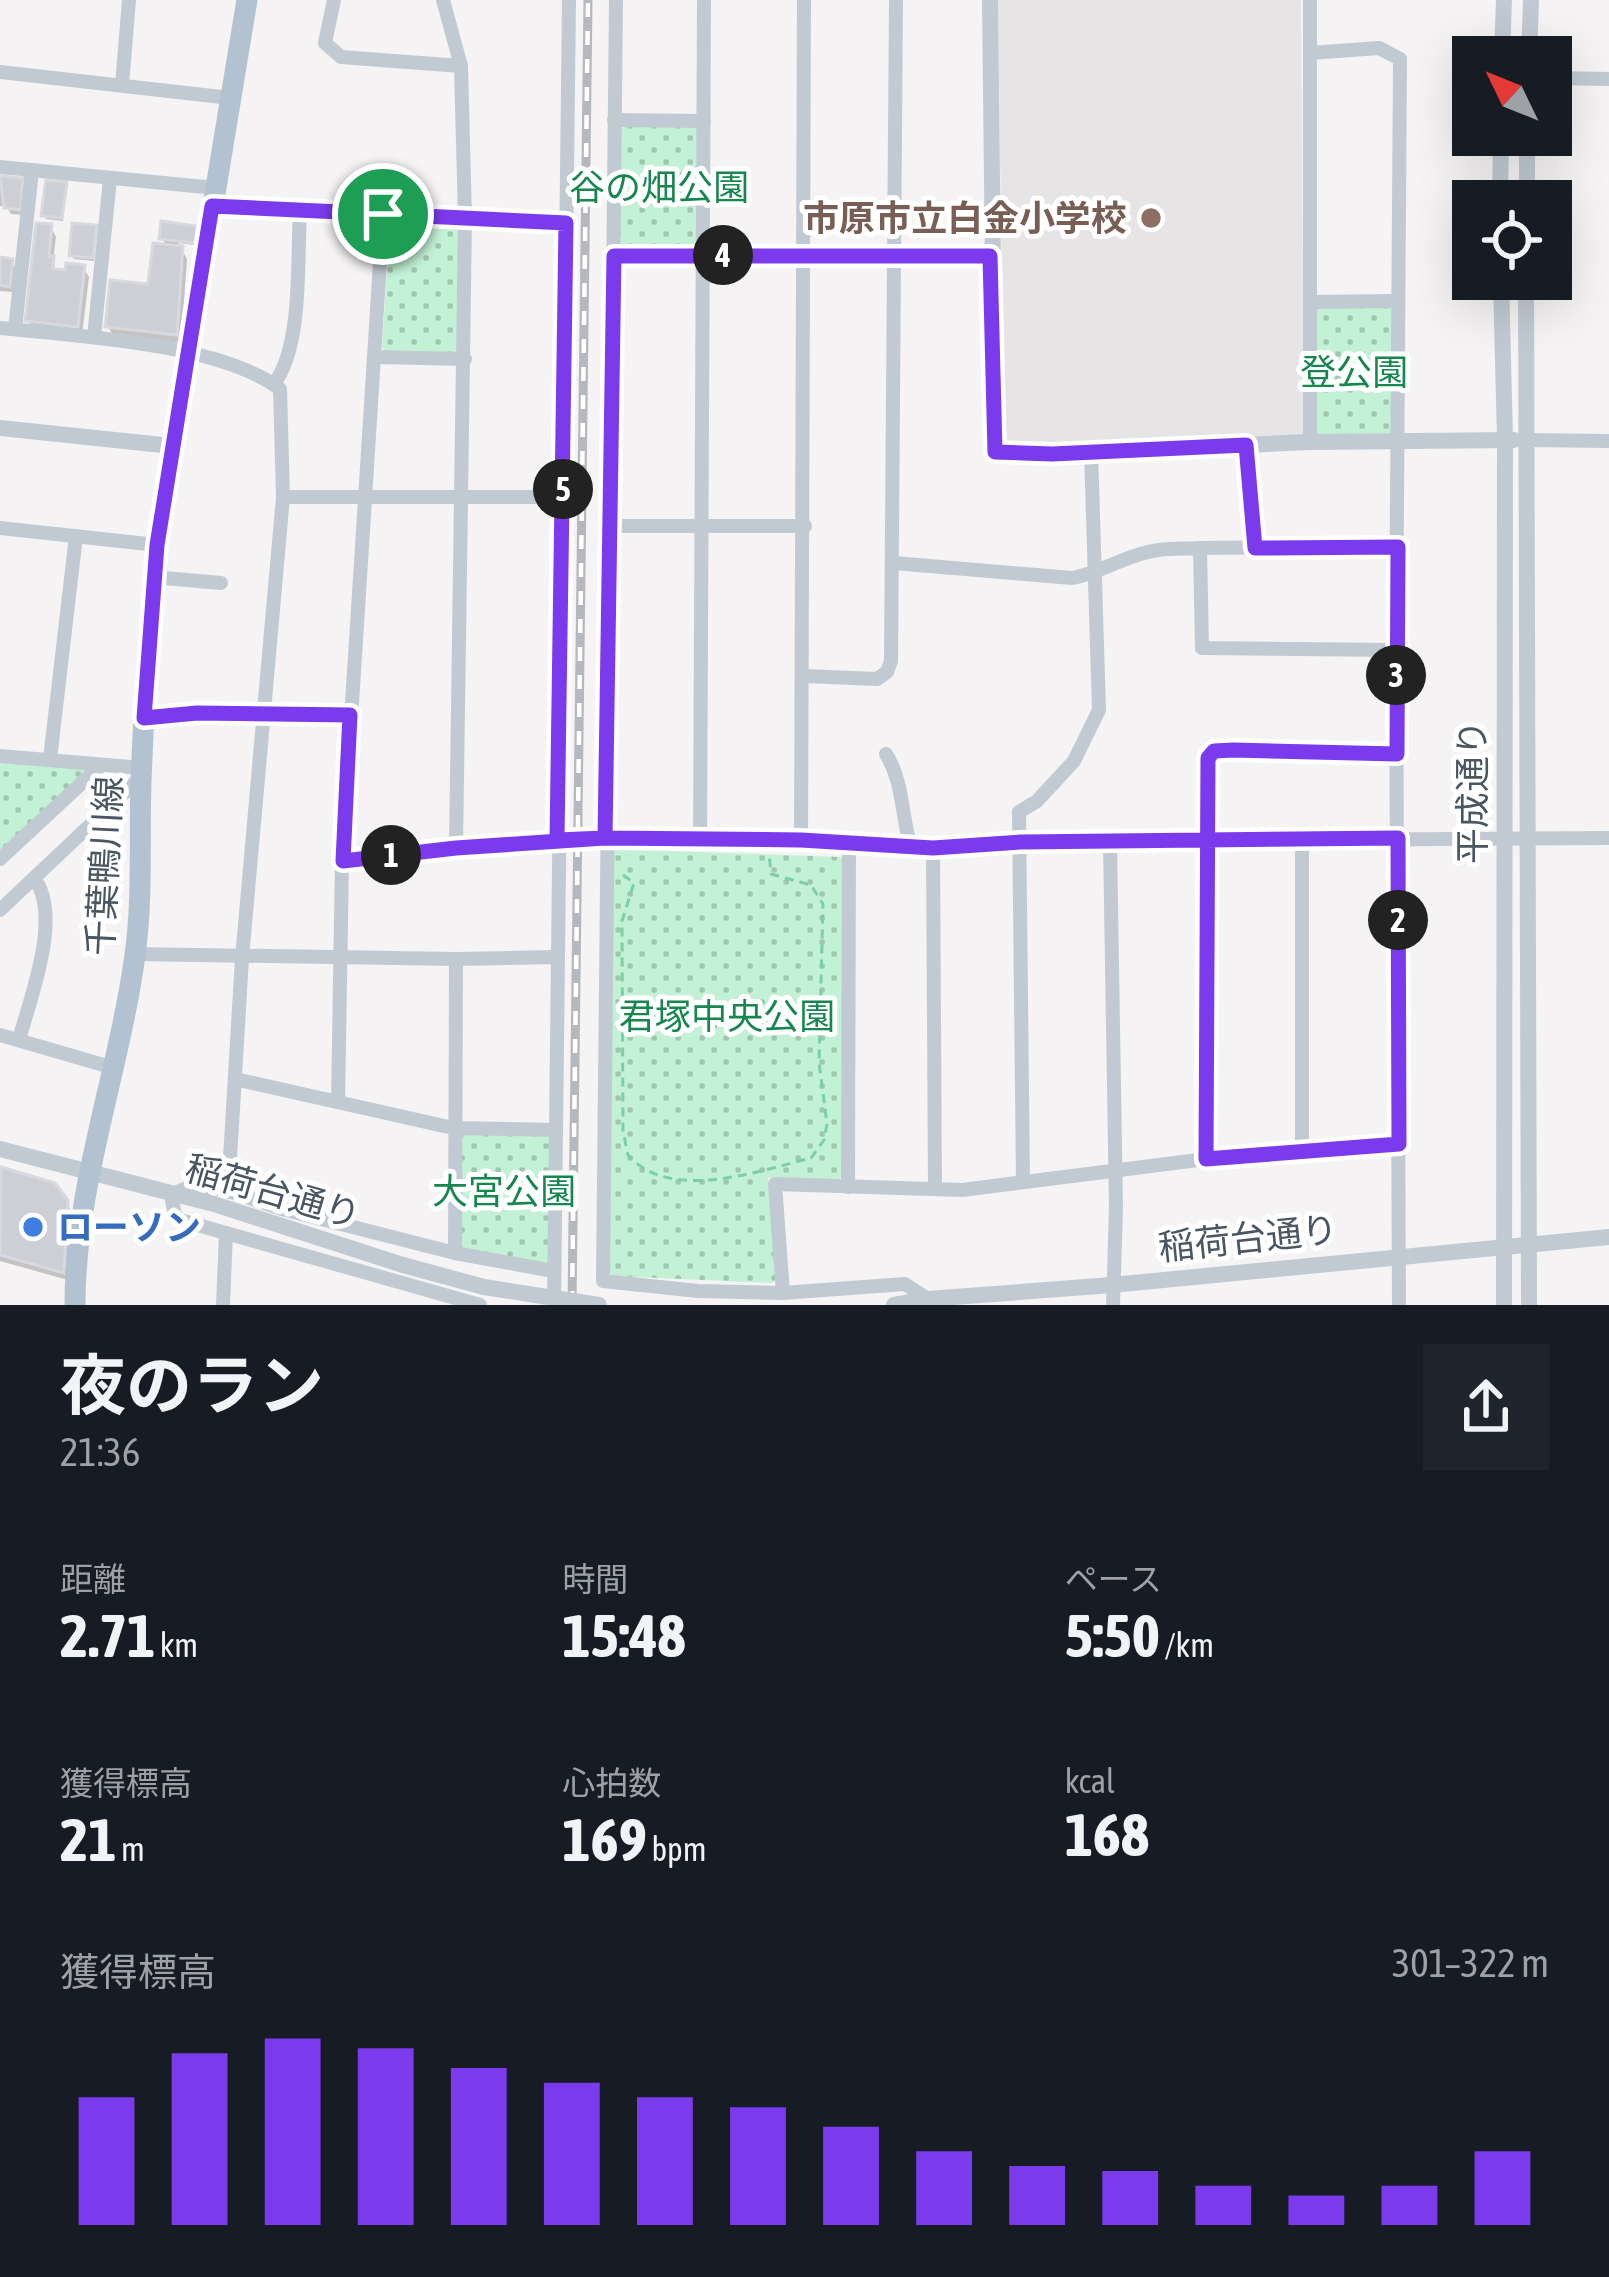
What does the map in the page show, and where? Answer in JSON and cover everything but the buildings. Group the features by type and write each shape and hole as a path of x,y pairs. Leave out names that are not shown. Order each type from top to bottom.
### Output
{"main road":[{"name":"千葉鴨川線","path":"76,1305 76,1253 88,1174 135,954 144,718 157,545 247,0"}],"street":[{"path":"122,85 129,0"},
{"path":"334,0 325,43 341,57 460,66"},
{"path":"443,0 460,66 466,219 456,848"},
{"path":"554,1305 569,0"},
{"path":"616,0 603,1281 698,1291 783,1293 905,1284 925,1303"},
{"path":"700,839 704,0"},
{"path":"801,840 804,0"},
{"path":"804,676 878,679 891,662 896,0"},
{"path":"990,0 995,452 1310,442 1609,441"},
{"path":"1310,0 1310,442"},
{"path":"1503,36 1504,0"},
{"path":"1530,36 1532,0"},
{"path":"1310,53 1379,48 1400,59 1399,1305"},
{"path":"0,72 230,98"},
{"path":"1572,78 1609,79"},
{"path":"614,120 704,121"},
{"path":"0,166 110,178 300,210 566,223"},
{"path":"32,171 8,329 186,352 280,389 283,497 242,958 228,1192"},
{"path":"94,337 110,178"},
{"path":"274,384 284,371 291,339 300,210"},
{"path":"338,1102 350,715 383,214"},
{"path":"614,256 990,256"},
{"name":"平成通り","path":"1502,300 1504,1305"},
{"name":"平成通り","path":"1526,300 1529,1305"},
{"path":"1310,302 1398,301"},
{"path":"375,357 465,359"},
{"path":"0,428 172,446"},
{"path":"1246,445 1255,548"},
{"path":"1023,1182 1019,812 1037,801 1074,761 1100,710 1091,451"},
{"path":"283,497 562,496"},
{"path":"610,526 805,526"},
{"path":"0,528 157,545"},
{"path":"50,759 76,536"},
{"path":"895,563 1072,578 1157,550 1398,547"},
{"path":"1201,548 1202,648 1396,650"},
{"path":"153,577 221,584"},
{"path":"144,718 262,712 350,715"},
{"path":"1206,1159 1208,758 1214,751 1397,754"},
{"path":"886,754 896,771 901,816 911,847"},
{"path":"0,756 142,772"},
{"path":"0,859 99,766"},
{"path":"0,910 142,772"},
{"path":"343,861 605,838 801,840 933,848 1021,842 1609,838"},
{"path":"1302,1151 1303,839"},
{"path":"1109,842 1113,1305"},
{"path":"848,1186 849,844"},
{"path":"933,848 935,1189"},
{"path":"19,1040 45,944 42,888 34,878"},
{"path":"135,954 556,957"},
{"path":"455,1253 456,959"},
{"path":"0,1035 114,1069"},
{"path":"235,1079 453,1128 556,1130"},
{"path":"783,1293 776,1184 935,1189 1206,1159 1399,1144"},
{"name":"稲荷台通り","path":"0,1149 214,1204 484,1287 598,1305"},
{"path":"480,1305 452,1302 180,1220 171,1195 189,1186 228,1192 455,1253 553,1271"},
{"path":"223,1305 226,1233"},
{"name":"稲荷台通り","path":"894,1305 1609,1237"}],"path":[{"path":"604,871 621,873 634,883 622,921 623,1131 628,1155 664,1178 713,1178 811,1158 824,1140 819,1061 823,904 812,885 771,874 767,840"}],"shaded area":[{"name":"市原市立白金小学校","path":"998,0 1301,0 1304,436 1004,447"}],"green space":[{"name":"谷の畑公園","path":"625,126 694,126 698,130 697,244 693,248 624,250 619,244 620,130"},
{"path":"394,221 456,224 460,229 459,348 454,353 386,352 382,347 390,225"},
{"name":"登公園","path":"1398,301 1398,442 1310,442 1310,302"},
{"path":"0,757 99,767 0,859"},
{"name":"君塚中央公園","path":"612,852 842,857 843,1175 838,1180 768,1178 778,1278 771,1283 614,1276 608,1271"},
{"name":"大宮公園","path":"453,1128 555,1130 553,1271 455,1253"}],"railway":[{"path":"572,1305 588,0"}],"place":[{"name":"市原市立白金小学校","path":"1151,218"},
{"name":"ローソン","path":"33,1227"}],"route":[{"path":"383,214 212,206 157,545 144,718 262,712 350,715 343,861 605,838 801,840 933,848 1021,842 1208,841 1398,838 1399,1144 1206,1159 1208,841 1208,758 1214,751 1233,750 1397,754 1398,547 1255,548 1246,445 995,452 990,256 614,256 605,838 557,840 566,223 383,214"}]}
